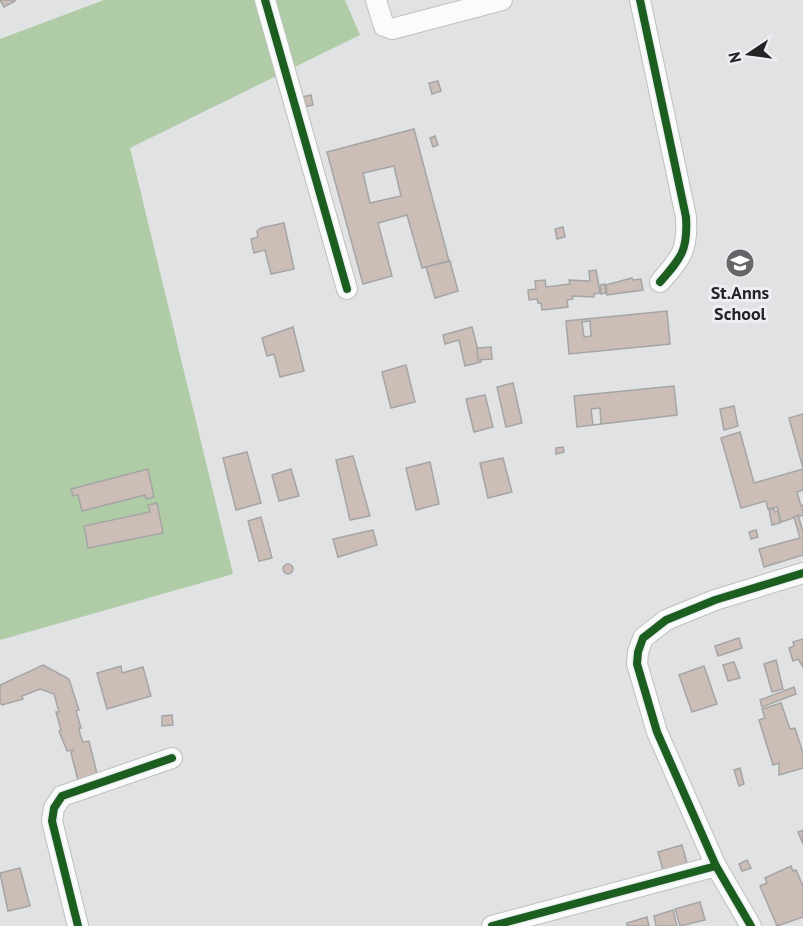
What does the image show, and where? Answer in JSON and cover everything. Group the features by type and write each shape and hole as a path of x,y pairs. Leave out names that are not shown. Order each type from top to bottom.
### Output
{"street":[{"path":"265,0 347,289"},
{"path":"376,0 384,26 392,29 502,0"},
{"path":"640,0 686,217 687,239 682,257 660,282"},
{"path":"751,926 716,866 657,732 637,664 638,652 643,638 666,620 716,600 803,573"},
{"path":"78,926 52,820 54,808 62,796 172,758"},
{"path":"492,926 716,866"}],"green space":[{"path":"104,0 345,0 360,35 130,148 233,574 0,640 0,39"}],"building":[{"path":"0,0 15,0 15,1 4,7"},
{"path":"438,81 441,91 432,94 429,83"},
{"path":"311,95 313,105 304,107 302,97"},
{"path":"414,129 449,261 422,268 407,215 378,223 392,276 363,284 327,152","holes":["394,166 401,196 370,203 363,173"]},
{"path":"435,136 438,145 433,147 430,138"},
{"path":"284,223 294,269 271,274 265,250 254,253 251,239 258,237 257,231 261,228"},
{"path":"563,227 565,237 557,239 555,229"},
{"path":"450,261 458,291 435,298 426,267"},
{"path":"596,270 600,293 594,294 594,297 572,296 573,299 567,300 568,307 542,310 541,303 538,303 537,299 529,300 528,290 536,289 535,281 545,280 546,287 570,284 569,280 590,281 589,271"},
{"path":"632,278 633,280 641,279 643,290 607,295 606,285"},
{"path":"605,284 606,293 601,294 600,285"},
{"path":"667,311 670,344 569,354 566,321","holes":["590,321 591,336 584,337 582,322"]},
{"path":"293,327 304,371 280,377 274,354 267,356 262,338"},
{"path":"472,327 481,362 465,366 459,340 445,344 443,335"},
{"path":"491,347 492,359 478,360 477,348"},
{"path":"406,365 415,402 391,408 382,372"},
{"path":"513,383 522,423 506,427 497,387"},
{"path":"674,386 677,415 577,427 574,396","holes":["600,408 601,424 593,425 591,409"]},
{"path":"485,395 493,427 474,432 466,399"},
{"path":"734,406 738,426 724,430 720,409"},
{"path":"803,414 803,468 789,418"},
{"path":"740,432 754,483 803,469 803,490 797,492 801,506 803,505 803,515 781,522 777,507 768,509 766,501 741,508 721,438"},
{"path":"563,447 564,452 556,454 556,448"},
{"path":"247,452 261,503 236,510 223,458"},
{"path":"353,456 370,516 350,520 336,460"},
{"path":"503,458 512,492 488,498 480,463"},
{"path":"430,462 439,504 416,510 406,468"},
{"path":"148,469 154,497 146,499 145,495 82,511 78,495 73,496 71,489"},
{"path":"291,469 299,496 279,501 272,475"},
{"path":"157,503 163,533 88,548 84,526 150,512 148,505"},
{"path":"774,509 775,512 778,511 780,523 772,525 769,510"},
{"path":"798,515 803,532 803,555 764,567 759,549 800,538 794,517"},
{"path":"261,517 272,558 259,561 248,521"},
{"path":"373,530 377,545 338,557 333,539"},
{"path":"756,530 758,537 751,539 749,532"},
{"path":"288,564 292,565 292,573 288,574 284,573 283,569 284,565"},
{"path":"739,638 742,648 718,656 715,646"},
{"path":"803,639 803,667 798,659 793,661 789,648 794,646 793,642"},
{"path":"776,660 783,689 772,692 764,664"},
{"path":"734,662 740,678 728,681 723,665"},
{"path":"43,665 69,679 79,710 76,711 81,728 79,728 80,734 83,742 89,741 98,778 79,784 71,753 73,750 67,751 59,731 61,730 56,712 59,712 54,694 40,689 22,696 23,699 2,705 0,703 0,685"},
{"path":"121,666 122,673 143,667 151,696 107,709 97,673"},
{"path":"704,666 717,704 692,712 679,675"},
{"path":"794,687 796,694 762,707 760,700"},
{"path":"781,703 790,729 795,728 803,753 803,768 779,775 779,763 773,765 759,720 765,718 762,709"},
{"path":"172,715 173,725 162,726 162,716"},
{"path":"740,768 744,784 739,786 734,770"},
{"path":"803,830 803,844 798,832"},
{"path":"682,845 688,867 664,874 658,852"},
{"path":"747,860 751,868 742,871 739,864"},
{"path":"791,866 793,871 796,870 803,886 803,917 777,926 760,886 767,883 765,878"},
{"path":"20,868 30,906 8,911 0,873"},
{"path":"700,902 705,920 680,926 675,909"},
{"path":"673,910 677,926 656,926 654,916"},
{"path":"647,917 649,926 627,926 627,923"}],"cycle path":[{"path":"265,0 347,289"},
{"path":"640,0 686,217 686,238 682,252 674,266 660,282"},
{"path":"751,926 716,866 657,732 637,664 638,652 643,638 666,620 715,600 803,573"},
{"path":"78,926 52,821 54,808 62,796 172,758"},
{"path":"492,926 716,866"}],"place":[{"name":"St.Anns School","path":"740,263"}]}
